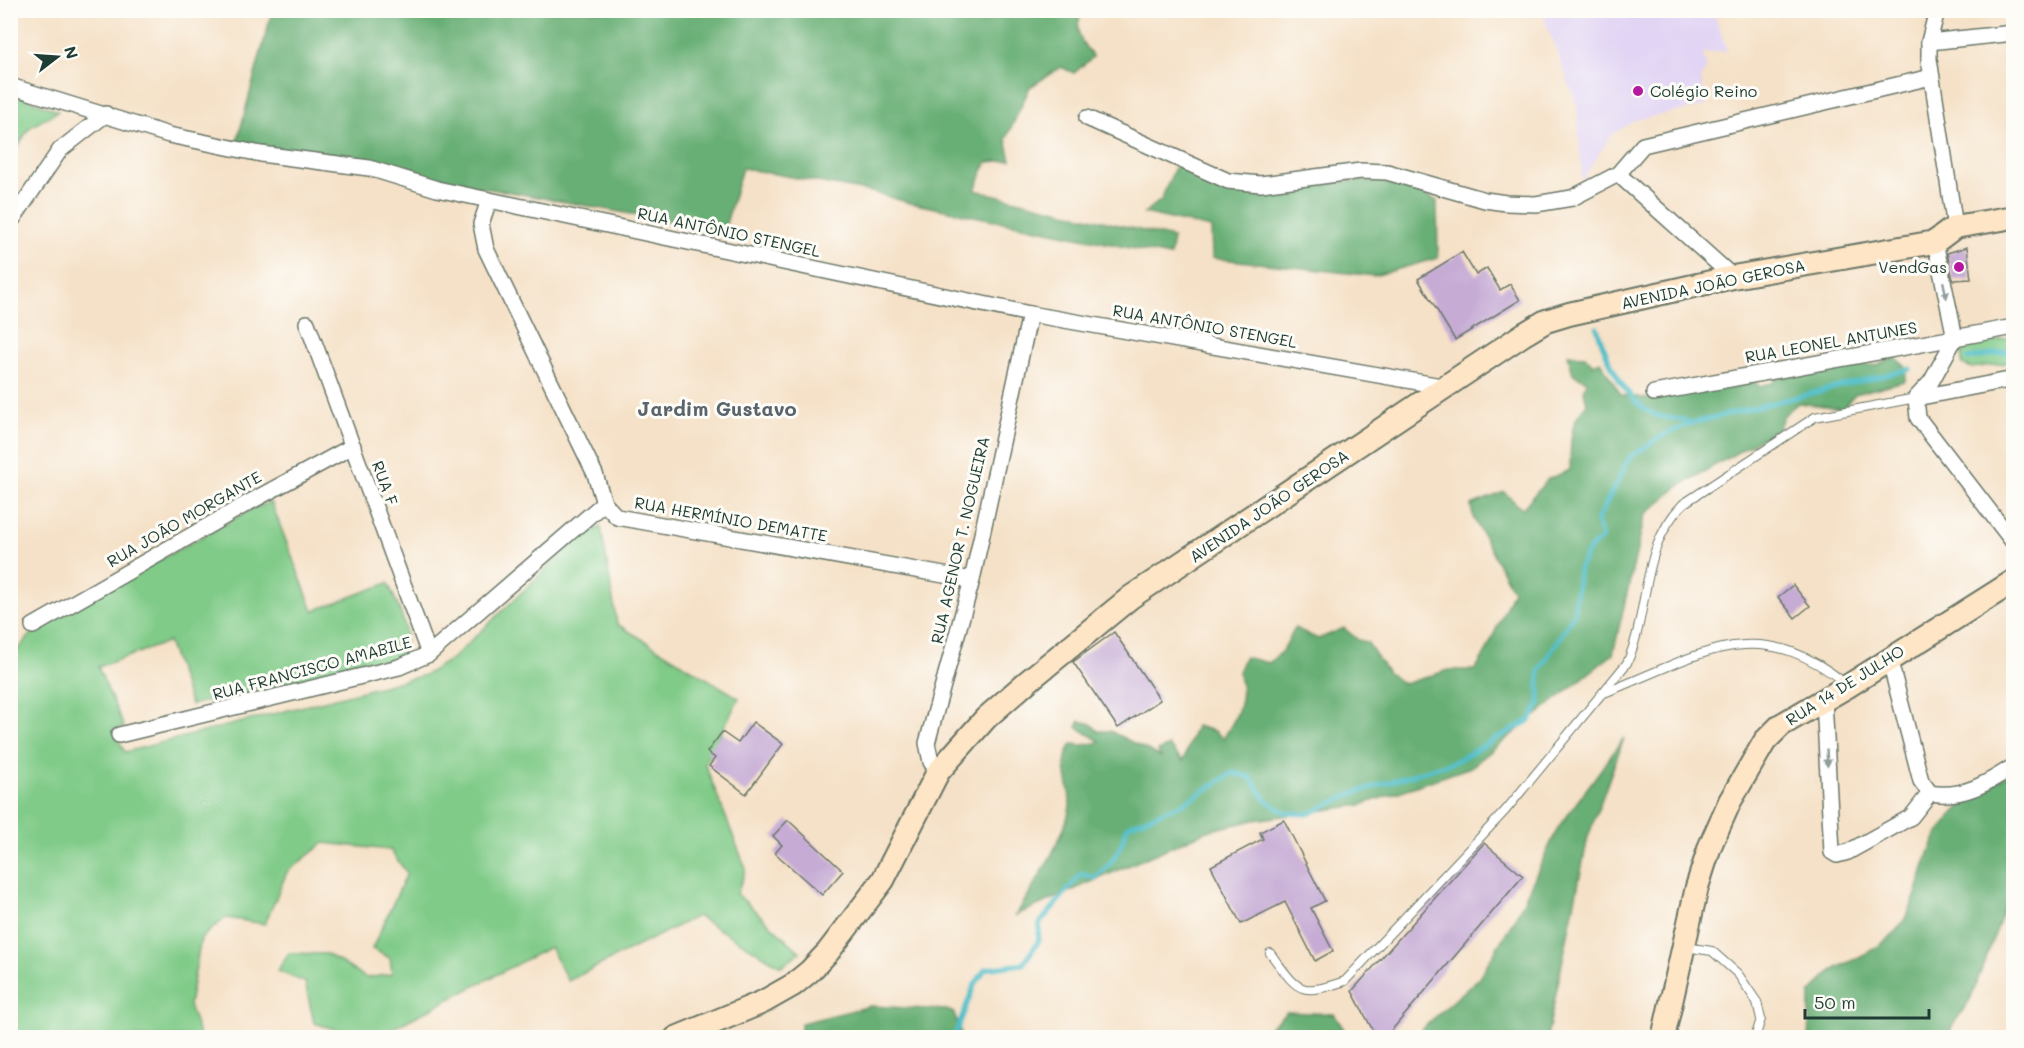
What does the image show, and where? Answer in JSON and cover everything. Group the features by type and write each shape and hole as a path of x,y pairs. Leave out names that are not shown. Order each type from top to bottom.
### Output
{"main road":[{"name":"AVENIDA JOÃO GEROSA","path":"676,1038 763,1002 793,985 810,971 828,952 883,880 938,772 994,711 1131,597 1546,321 1733,278 1935,242 1955,227 2013,217"},
{"name":"RUA 14 DE JULHO","path":"1664,1038 1683,947 1710,846 1765,741 1781,725 1848,686 2013,581"}],"street":[{"path":"1937,10 1929,42 1931,77 1955,227"},
{"path":"1929,42 2013,33"},
{"path":"1087,118 1228,181 1261,184 1361,171 1387,172 1485,200 1536,204 1572,198 1618,174 1643,145 1931,77"},
{"name":"RUA ANTÔNIO STENGEL","path":"10,86 169,135 261,154 369,168 437,189 1029,314 1447,387"},
{"path":"10,223 60,150 106,114"},
{"path":"1618,174 1733,278"},
{"path":"489,200 481,224 486,249 595,474 604,503"},
{"path":"1935,242 1955,338 1931,382 1916,398 1918,418 2013,543"},
{"name":"RUA AGENOR T. NOGUEIRA","path":"938,772 931,762 927,743 972,580 1029,314"},
{"name":"RUA F","path":"307,323 429,654"},
{"name":"RUA LEONEL ANTUNES","path":"1654,393 2013,327"},
{"path":"1916,398 2013,379"},
{"name":"RUA JOÃO MORGANTE","path":"33,626 353,446"},
{"name":"RUA HERMÍNIO DEMATTE","path":"604,503 617,517 972,580"},
{"name":"RUA FRANCISCO AMABILE","path":"118,735 399,667 429,654 604,503"},
{"path":"1889,658 1921,781 1930,793 1946,796 1966,793 2013,766"},
{"path":"1824,700 1832,852 1837,855 1848,852 1911,817 1930,793"}],"lane":[{"path":"1270,953 1295,986 1313,992 1345,981 1505,811 1627,663 1634,647 1654,551 1672,516 1683,504 1815,417 1916,398"},
{"path":"1603,694 1701,653 1738,645 1762,645 1798,653 1812,659 1848,686"},
{"path":"1683,947 1712,951 1738,974 1757,1002 1761,1019 1755,1038"}],"shaded area":[{"name":"Colégio Reino","path":"1570,10 1713,11 1727,51 1702,53 1707,68 1701,78 1706,106 1635,120 1611,135 1582,181 1577,105 1543,15"}],"green space":[{"path":"272,11 1083,11 1078,24 1079,35 1093,57 1074,73 1061,67 1030,87 1006,139 1011,160 987,162 975,190 1173,238 1170,256 910,203 872,192 742,168 724,231 459,185 349,157 236,145"},
{"path":"11,92 58,111 29,128 11,158"},
{"path":"1176,165 1240,189 1273,191 1357,181 1402,186 1437,201 1438,258 1374,276 1212,258 1211,228 1144,213 1161,200"},
{"path":"2013,337 2013,362 1972,368 1962,364 1962,352 1976,344"},
{"path":"1568,355 1585,356 1593,365 1600,361 1621,395 1652,399 1752,380 1759,386 1773,383 1777,378 1817,369 1833,371 1839,366 1878,365 1895,357 1907,368 1905,381 1855,394 1843,408 1798,403 1784,415 1778,429 1679,486 1645,515 1613,654 1471,767 1361,805 1254,820 1207,831 1016,915 1049,860 1064,828 1070,803 1065,766 1068,751 1072,744 1101,742 1077,727 1080,721 1091,724 1098,731 1110,731 1161,757 1158,751 1169,746 1183,761 1196,726 1214,731 1223,738 1229,730 1240,704 1242,692 1239,670 1245,657 1269,663 1283,650 1295,628 1318,639 1344,628 1358,640 1367,642 1388,673 1404,684 1449,670 1475,670 1486,652 1513,591 1473,517 1471,505 1504,492 1522,509 1548,479 1570,470 1572,435 1576,419 1587,404 1584,391 1587,381 1573,374"},
{"path":"271,502 313,611 388,583 404,621 405,641 398,659 191,705 168,642 98,667 124,727 113,730 125,752 425,675 453,658 569,547 585,534 601,527 617,624 739,698 705,764 746,869 737,894 800,952 781,966 697,916 568,981 550,947 376,1037 347,1037 347,1033 314,1023 305,982 277,971 289,953 327,954 366,978 392,974 390,958 372,949 407,873 390,850 324,843 287,872 265,924 226,918 201,938 189,1005 200,1037 11,1037 10,653 19,648 37,628 252,509"},
{"path":"1624,738 1588,837 1547,1037 1413,1037 1479,978 1517,915 1558,828"},
{"path":"2013,771 2013,887 1970,1000 1952,1026 1948,1037 1809,1038 1810,994 1832,971 1877,947 1900,926 1915,897 1932,846 1948,820 1967,802"},
{"path":"870,1006 947,1010 954,1013 962,1037 801,1037 801,1023"},
{"path":"1287,1012 1334,1014 1349,1037 1259,1037"}],"building":[{"name":"VendGas","path":"1967,247 1971,279 1953,280 1947,253"},
{"path":"1462,252 1476,275 1487,268 1500,290 1510,284 1520,300 1455,340 1418,279"},
{"path":"1793,585 1810,606 1795,618 1778,597"},
{"path":"1114,632 1160,700 1118,728 1073,662"},
{"path":"753,722 783,744 746,794 709,766 715,758 707,752 722,732 738,743"},
{"path":"788,820 843,871 822,895 775,853 782,845 773,836"},
{"path":"1284,820 1325,901 1311,908 1333,951 1315,961 1285,902 1241,924 1211,866 1263,839 1260,832"},
{"path":"1484,843 1523,876 1385,1038 1377,1038 1352,991"}],"waterway":[{"path":"1597,328 1611,366 1635,401 1656,415 1692,423 1910,369"},
{"path":"1968,359 2014,350"},
{"path":"954,1038 974,986 985,969 1023,964 1038,942 1040,923 1081,874 1095,878 1107,867 1119,848 1127,826 1184,803 1233,773 1250,777 1267,801 1286,813 1308,814 1354,793 1454,762 1530,720 1539,704 1539,671 1574,614 1579,569 1588,551 1602,538 1597,521 1630,457 1665,434 1692,423"}],"place":[{"name":"Colégio Reino","path":"1638,91"},
{"name":"VendGas","path":"1959,267"}],"district":[{"name":"Jardim Gustavo","path":"717,409"}]}
